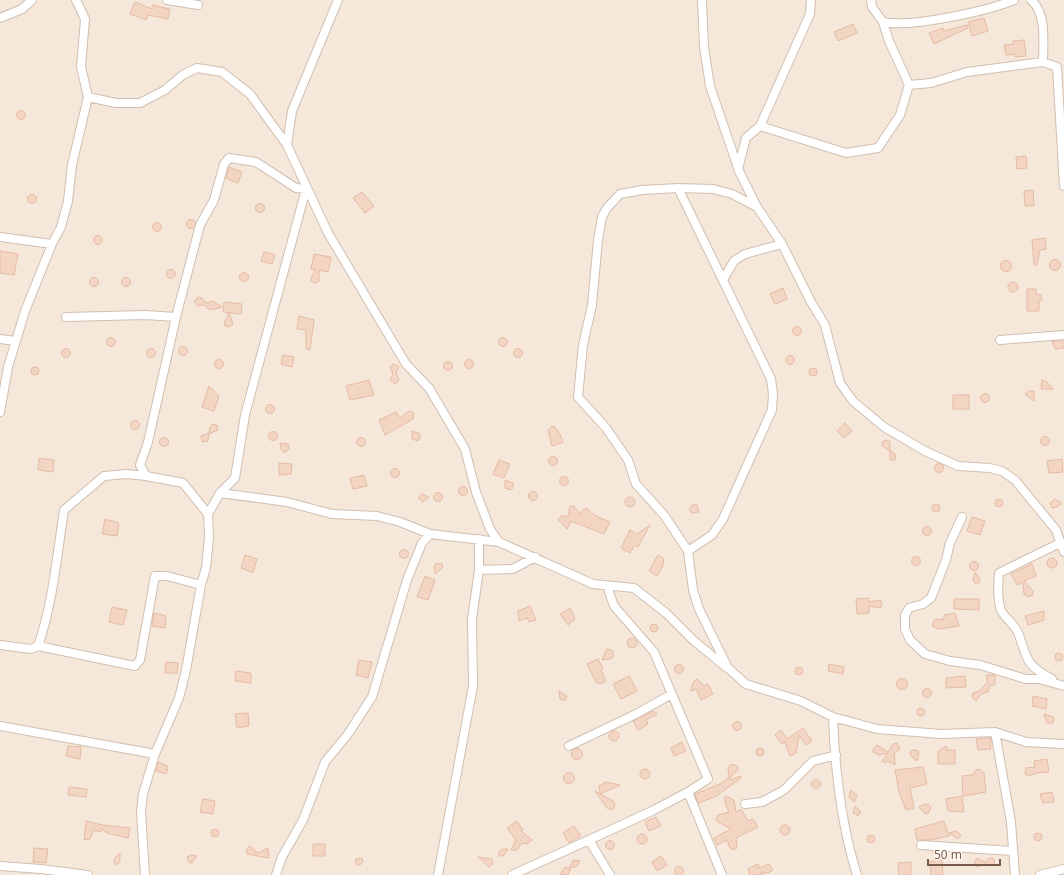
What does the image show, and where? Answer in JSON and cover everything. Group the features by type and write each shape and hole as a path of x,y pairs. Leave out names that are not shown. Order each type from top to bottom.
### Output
{"street":[{"path":"0,18 22,8 32,0"},
{"path":"0,412 15,341 52,244 61,227 68,201 72,165 88,97 81,68 85,19 76,0"},
{"path":"167,0 198,4"},
{"path":"287,145 292,111 334,13 338,0"},
{"path":"702,0 704,47 710,86 738,169 757,207 782,244 811,302 825,325 840,383 853,401 884,427 925,451 958,466 990,468 1002,471 1015,480 1056,530 1064,552"},
{"path":"738,169 746,138 760,126 810,14 811,0"},
{"path":"760,126 846,153 878,148 900,115 909,85 889,41 883,22 872,7 871,0"},
{"path":"883,22 894,24 949,18 1014,0"},
{"path":"1031,0 1036,4 1042,21 1043,62"},
{"path":"909,85 930,83 967,72 1043,62 1057,67 1064,186"},
{"path":"88,97 116,103 140,103 165,90 184,74 197,68 222,72 250,94 287,145 306,189 328,233 406,364 429,388 464,449 476,492 490,529 499,542"},
{"path":"146,476 140,465 148,442 176,317 200,226 214,200 224,164 229,158 256,162 296,188 306,189"},
{"path":"678,188 771,379 773,394 772,410 723,519 712,535 688,551"},
{"path":"746,684 728,668 702,615 693,590 688,551 664,515 636,484 628,460 606,428 578,397 583,345 592,305 598,240 602,218 620,194 642,190 713,188 732,194 757,207"},
{"path":"145,875 142,806 143,794 155,754 181,691 186,670 206,568 209,537 208,514 220,493 235,478 246,415 306,189"},
{"path":"0,237 52,244"},
{"path":"722,280 734,261 744,254 782,244"},
{"path":"66,317 145,314 176,317"},
{"path":"1000,340 1064,335"},
{"path":"0,339 15,341"},
{"path":"38,646 43,631 64,510 104,476 126,474 182,483 208,514"},
{"path":"220,493 287,502 332,514 377,516 400,522 430,534 499,542 592,584 634,588 666,613 693,640 746,684 801,701 833,716 877,729 941,734 995,732 1026,742 1064,744"},
{"path":"962,517 950,543 946,560 931,598 923,604 909,608 905,615 905,629 910,640 925,654 950,661 980,666 1026,679 1039,679 1064,685"},
{"path":"276,875 282,857 303,820 325,762 348,734 372,697 407,580 422,543 430,534"},
{"path":"438,875 474,686 472,619 479,570 478,540"},
{"path":"1060,543 999,573 998,585 1001,610 1019,634 1020,643 1029,662 1047,676 1064,685"},
{"path":"479,570 513,569 535,557"},
{"path":"0,645 31,649 38,646 135,666 140,660 155,576 167,576 202,585"},
{"path":"512,875 652,811 688,792 708,779 654,652 614,606 607,586"},
{"path":"569,746 636,714 672,694"},
{"path":"833,716 838,791 846,836 857,875"},
{"path":"0,726 155,754"},
{"path":"995,732 1011,822 1015,875"},
{"path":"745,804 762,802 784,790 813,761 836,755"},
{"path":"688,792 722,875"},
{"path":"589,840 610,875"},
{"path":"921,845 1012,851"},
{"path":"0,866 57,870 88,875"},
{"path":"1040,875 1064,869"}],"shaded area":[{"path":"0,0 1064,0 1064,875 0,875"}],"building":[{"path":"135,2 152,9 152,5 170,9 168,19 148,15 146,20 130,14"},
{"path":"984,18 988,31 972,36 968,22"},
{"path":"853,24 857,33 838,41 834,32"},
{"path":"967,25 968,28 934,44 929,33 943,28 944,31"},
{"path":"1024,40 1026,56 1015,57 1015,54 1006,55 1004,45 1013,44 1013,41"},
{"path":"19,111 23,111 25,115 23,119 19,119 17,117 17,113"},
{"path":"1026,156 1027,168 1017,169 1016,157"},
{"path":"229,167 242,172 238,183 226,178"},
{"path":"1033,190 1034,206 1025,206 1024,191"},
{"path":"362,192 374,206 365,213 353,198"},
{"path":"30,195 34,195 36,199 34,203 30,203 28,201 28,197"},
{"path":"258,204 262,204 264,208 262,212 258,212 256,210 256,206"},
{"path":"189,220 193,220 195,224 193,228 189,228 187,226 187,222"},
{"path":"155,223 159,223 161,227 159,231 155,231 153,229 153,225"},
{"path":"96,236 100,236 102,240 100,244 96,244 94,242 94,238"},
{"path":"1045,238 1046,249 1040,250 1037,265 1034,265 1032,240"},
{"path":"0,251 18,254 14,275 0,273"},
{"path":"264,252 275,255 272,264 261,261"},
{"path":"314,254 331,257 328,272 319,270 319,281 315,283 311,281 315,270 311,269"},
{"path":"1053,260 1057,260 1059,261 1059,269 1053,270 1050,267 1050,263"},
{"path":"1004,261 1008,261 1010,262 1010,270 1004,271 1001,268 1001,264"},
{"path":"169,270 173,270 175,274 173,278 169,278 167,276 167,272"},
{"path":"242,273 246,273 248,277 246,281 242,281 240,279 240,275"},
{"path":"92,278 96,278 98,282 96,286 92,286 90,284 90,280"},
{"path":"124,278 128,278 130,282 128,286 124,286 122,284 122,280"},
{"path":"1011,282 1015,282 1017,283 1017,291 1011,292 1008,289 1008,285"},
{"path":"783,288 787,299 775,304 770,294"},
{"path":"1027,289 1036,289 1036,294 1041,295 1042,300 1039,302 1039,311 1027,311"},
{"path":"198,297 202,298 206,303 213,301 222,307 210,310 204,305 198,306 194,301"},
{"path":"224,302 242,304 241,314 223,312"},
{"path":"229,313 233,324 229,327 225,326 224,323"},
{"path":"299,316 314,320 310,350 306,349 306,330 297,329"},
{"path":"795,327 799,327 801,331 799,335 795,335 793,333 793,329"},
{"path":"109,338 113,338 115,342 113,346 109,346 107,344 107,340"},
{"path":"501,338 505,338 507,342 505,346 501,346 499,344 499,340"},
{"path":"1052,341 1064,341 1064,348 1055,349"},
{"path":"181,347 185,347 187,351 185,355 181,355 179,353 179,349"},
{"path":"64,349 68,349 70,353 68,357 64,357 62,355 62,351"},
{"path":"149,349 153,349 155,353 153,357 149,357 147,355 147,351"},
{"path":"516,349 520,349 522,353 520,357 516,357 514,355 514,351"},
{"path":"283,355 294,357 292,367 281,364"},
{"path":"788,356 792,356 794,360 792,364 788,364 786,362 786,358"},
{"path":"217,360 221,360 223,364 221,368 217,368 215,366 215,362"},
{"path":"467,360 471,360 473,364 471,368 467,368 465,366 465,362"},
{"path":"446,362 450,362 452,366 450,370 446,370 444,368 444,364"},
{"path":"393,364 399,367 396,372 399,380 395,384 390,380 393,374 390,367"},
{"path":"33,367 37,367 39,371 37,375 33,375 31,373 31,369"},
{"path":"811,368 815,368 817,372 815,376 811,376 809,374 809,370"},
{"path":"369,380 374,395 350,400 346,386"},
{"path":"1042,380 1047,382 1053,389 1041,389"},
{"path":"209,386 219,396 214,411 202,407"},
{"path":"1029,391 1034,391 1034,401 1025,394"},
{"path":"983,394 987,394 989,398 987,402 983,402 981,400 981,396"},
{"path":"953,395 969,395 969,409 953,409"},
{"path":"268,405 272,405 274,409 272,413 268,413 266,411 266,407"},
{"path":"409,411 414,413 413,419 385,435 379,420 396,412 400,418"},
{"path":"133,421 137,421 139,425 137,429 133,429 131,427 131,423"},
{"path":"845,423 852,431 844,438 837,431"},
{"path":"213,424 217,425 218,430 209,434 210,427"},
{"path":"552,426 555,427 560,434 563,442 552,446 548,430"},
{"path":"412,431 420,434 418,441 412,439"},
{"path":"271,432 275,432 277,436 275,440 271,440 269,438 269,434"},
{"path":"209,433 208,441 202,442 201,436"},
{"path":"1043,437 1047,437 1049,441 1047,445 1043,445 1041,443 1041,439"},
{"path":"162,438 166,438 168,442 166,446 162,446 160,444 160,440"},
{"path":"359,438 363,438 365,442 363,446 359,446 357,444 357,440"},
{"path":"886,440 890,442 890,450 896,455 895,460 890,460 890,451 882,446 882,442"},
{"path":"280,443 288,444 289,448 284,453 281,449"},
{"path":"551,457 555,457 557,461 555,465 551,465 549,463 549,459"},
{"path":"39,458 54,460 53,472 38,470"},
{"path":"1062,459 1063,472 1049,473 1047,461"},
{"path":"499,460 510,464 504,478 493,474"},
{"path":"279,463 292,464 291,474 279,475"},
{"path":"937,464 941,464 943,468 941,472 937,472 935,470 935,466"},
{"path":"393,469 397,469 399,473 397,477 393,477 391,475 391,471"},
{"path":"364,475 367,486 353,489 350,478"},
{"path":"562,477 566,477 568,481 566,485 562,485 560,483 560,479"},
{"path":"505,480 513,483 513,488 511,490 505,488"},
{"path":"461,487 465,487 467,491 465,495 461,495 459,493 459,489"},
{"path":"531,492 535,492 537,496 535,500 531,500 529,498 529,494"},
{"path":"436,493 440,493 442,497 440,501 436,501 434,499 434,495"},
{"path":"422,494 429,497 423,502 418,498"},
{"path":"628,497 632,497 635,502 632,507 628,507 625,504 625,500"},
{"path":"997,499 1001,499 1003,503 1001,507 997,507 995,505 995,501"},
{"path":"1055,499 1062,503 1057,507 1052,508 1050,503"},
{"path":"934,504 938,504 940,508 938,512 934,512 932,510 932,506"},
{"path":"692,505 697,505 699,512 692,513 689,509"},
{"path":"570,506 574,506 579,513 586,508 596,516 610,522 604,534 571,521 567,529 558,520 561,516 569,516"},
{"path":"972,517 985,521 980,535 967,531"},
{"path":"105,519 119,523 117,536 102,534"},
{"path":"650,525 638,547 635,545 630,553 621,548 630,530 637,534"},
{"path":"925,527 929,527 931,531 929,535 925,535 923,533 923,529"},
{"path":"402,550 406,550 408,554 406,558 402,558 400,556 400,552"},
{"path":"245,555 257,559 253,573 241,568"},
{"path":"658,555 664,559 663,566 657,576 649,571"},
{"path":"916,556 921,561 916,566 911,561"},
{"path":"1050,558 1054,558 1056,559 1056,567 1050,568 1047,565 1047,561"},
{"path":"974,561 979,566 974,571 969,566"},
{"path":"436,563 442,564 443,567 435,574 434,567"},
{"path":"1032,564 1036,576 1024,581 1033,591 1033,595 1028,597 1024,594 1023,582 1017,585 1011,574"},
{"path":"975,572 980,579 979,583 975,583 973,580"},
{"path":"425,576 435,580 428,600 417,597"},
{"path":"869,598 869,602 881,600 882,605 880,608 869,606 869,613 857,614 856,599"},
{"path":"954,599 979,599 979,610 954,609"},
{"path":"530,606 536,620 529,622 527,618 519,621 518,611"},
{"path":"112,607 127,610 123,625 109,622"},
{"path":"570,608 575,619 568,625 560,614"},
{"path":"1044,611 1044,620 1028,625 1025,616"},
{"path":"154,613 166,616 165,628 152,626"},
{"path":"955,613 959,626 939,629 932,626 934,620 944,619 944,615"},
{"path":"652,624 656,624 658,628 656,632 652,632 650,630 650,626"},
{"path":"630,638 634,638 636,639 636,647 630,648 627,645 627,641"},
{"path":"607,649 612,650 614,656 610,659 602,660"},
{"path":"1057,653 1061,653 1063,657 1061,661 1057,661 1055,659 1055,655"},
{"path":"598,659 603,669 601,670 606,681 600,684 596,682 587,664"},
{"path":"359,660 372,662 368,678 356,675"},
{"path":"166,662 178,663 177,673 165,673"},
{"path":"829,664 844,667 843,674 828,671"},
{"path":"677,665 681,665 683,669 681,673 677,673 675,671 675,667"},
{"path":"799,667 802,668 802,674 799,675 796,674 795,671 796,668"},
{"path":"236,671 251,673 251,683 235,681"},
{"path":"987,675 995,675 995,685 990,685 988,692 981,694 977,700 975,700 972,697 973,693 979,691 987,683"},
{"path":"629,676 637,691 621,699 613,684"},
{"path":"965,676 966,687 946,688 946,678"},
{"path":"697,679 704,686 708,684 713,694 701,700 696,689 691,691 693,682"},
{"path":"900,679 904,679 906,680 906,688 900,689 897,686 897,682"},
{"path":"925,689 929,689 931,693 929,697 925,697 923,695 923,691"},
{"path":"559,691 567,696 565,701 560,699"},
{"path":"1033,696 1047,699 1046,709 1032,706"},
{"path":"921,708 924,709 924,715 921,716 918,715 917,712 918,709"},
{"path":"653,711 657,714 646,720 648,724 638,730 633,721"},
{"path":"248,713 249,726 237,728 235,714"},
{"path":"1044,714 1053,717 1053,723 1047,723"},
{"path":"735,722 739,722 741,726 739,730 735,730 733,728 733,724"},
{"path":"803,728 812,741 806,745 799,735 796,753 790,756 785,742 782,744 775,735 781,730 787,739"},
{"path":"614,731 619,736 614,741 609,736"},
{"path":"990,738 991,749 978,750 976,739"},
{"path":"682,742 686,751 674,756 671,748"},
{"path":"897,743 900,749 894,754 895,765 887,761 885,763 882,761 888,753 879,755 873,752 877,745 888,752 893,744"},
{"path":"68,746 81,747 80,759 66,756"},
{"path":"946,746 947,750 955,750 955,764 938,764 938,751"},
{"path":"758,748 762,748 764,752 762,756 758,756 756,754 756,750"},
{"path":"575,749 579,749 581,750 581,758 575,759 572,756 572,752"},
{"path":"917,750 919,752 917,761 911,756 910,752"},
{"path":"1047,759 1049,772 1036,773 1029,776 1025,774 1026,768 1035,767 1034,761"},
{"path":"158,762 168,766 166,774 156,771"},
{"path":"731,764 737,766 738,770 730,778 730,780 740,776 741,778 715,797 698,803 695,794 722,783 729,777 728,768"},
{"path":"923,767 927,784 910,788 914,808 906,810 899,792 895,770"},
{"path":"643,769 647,769 650,774 647,779 643,779 640,776 640,772"},
{"path":"979,769 984,773 986,792 963,796 962,776 973,775 976,770"},
{"path":"569,772 573,774 575,778 573,782 569,784 565,782 563,778 565,774"},
{"path":"814,780 818,780 820,784 818,788 814,788 812,786 812,782"},
{"path":"606,782 620,785 600,794 599,786"},
{"path":"69,787 87,789 86,797 68,795"},
{"path":"851,790 857,796 854,802 849,797"},
{"path":"595,791 613,801 615,804 614,808 611,810 607,808"},
{"path":"1052,792 1054,802 1043,803 1040,794"},
{"path":"725,796 734,800 736,812 741,809 748,821 753,819 758,827 736,838 737,848 734,850 730,848 727,840 717,845 714,838 731,829 718,822 716,819 718,815 729,812 725,803"},
{"path":"962,796 964,812 948,811 946,799"},
{"path":"203,799 215,801 213,814 200,812"},
{"path":"925,804 931,807 928,814 924,813 919,807"},
{"path":"855,806 861,812 858,816 853,813"},
{"path":"656,817 661,826 649,831 645,822"},
{"path":"86,821 102,825 130,828 128,838 107,833 101,828 101,832 94,830 90,839 84,840"},
{"path":"517,821 523,830 521,831 532,840 527,844 522,843 517,850 511,850 516,840 507,828"},
{"path":"944,821 949,836 930,840 917,840 915,829"},
{"path":"785,825 790,830 785,835 780,830"},
{"path":"574,826 581,836 569,843 563,833"},
{"path":"215,829 218,830 218,836 215,837 212,836 211,833 212,830"},
{"path":"956,831 961,835 958,839 949,833"},
{"path":"1036,833 1040,833 1042,837 1040,841 1036,841 1034,839 1034,835"},
{"path":"640,834 644,834 646,835 646,843 640,844 637,841 637,837"},
{"path":"869,835 873,835 875,839 873,843 869,843 867,841 867,837"},
{"path":"608,841 612,841 614,845 612,849 608,849 606,847 606,843"},
{"path":"313,844 325,844 325,856 313,856"},
{"path":"250,846 258,853 268,848 269,858 247,854 246,850"},
{"path":"34,848 48,849 46,863 33,862"},
{"path":"502,849 508,849 503,856 499,856 499,852"},
{"path":"933,851 941,852 939,860 942,860 943,875 931,875 930,861 934,861"},
{"path":"120,853 120,862 115,865 114,859"},
{"path":"191,855 197,856 192,863 189,862 187,857"},
{"path":"661,856 667,865 657,871 652,862"},
{"path":"478,857 492,859 493,863 489,867"},
{"path":"362,858 363,862 360,865 357,865 355,860"},
{"path":"977,858 985,862 989,858 993,858 995,863 993,866 985,864 977,867 974,863"},
{"path":"573,860 580,861 576,867 570,867"},
{"path":"911,862 911,875 899,875 898,863"},
{"path":"758,864 759,868 769,864 773,870 768,873 761,872 763,875 750,875 748,869"},
{"path":"565,867 571,868 568,875 560,874"},
{"path":"677,867 681,867 683,871 681,875 677,875 675,873 675,869"}]}
